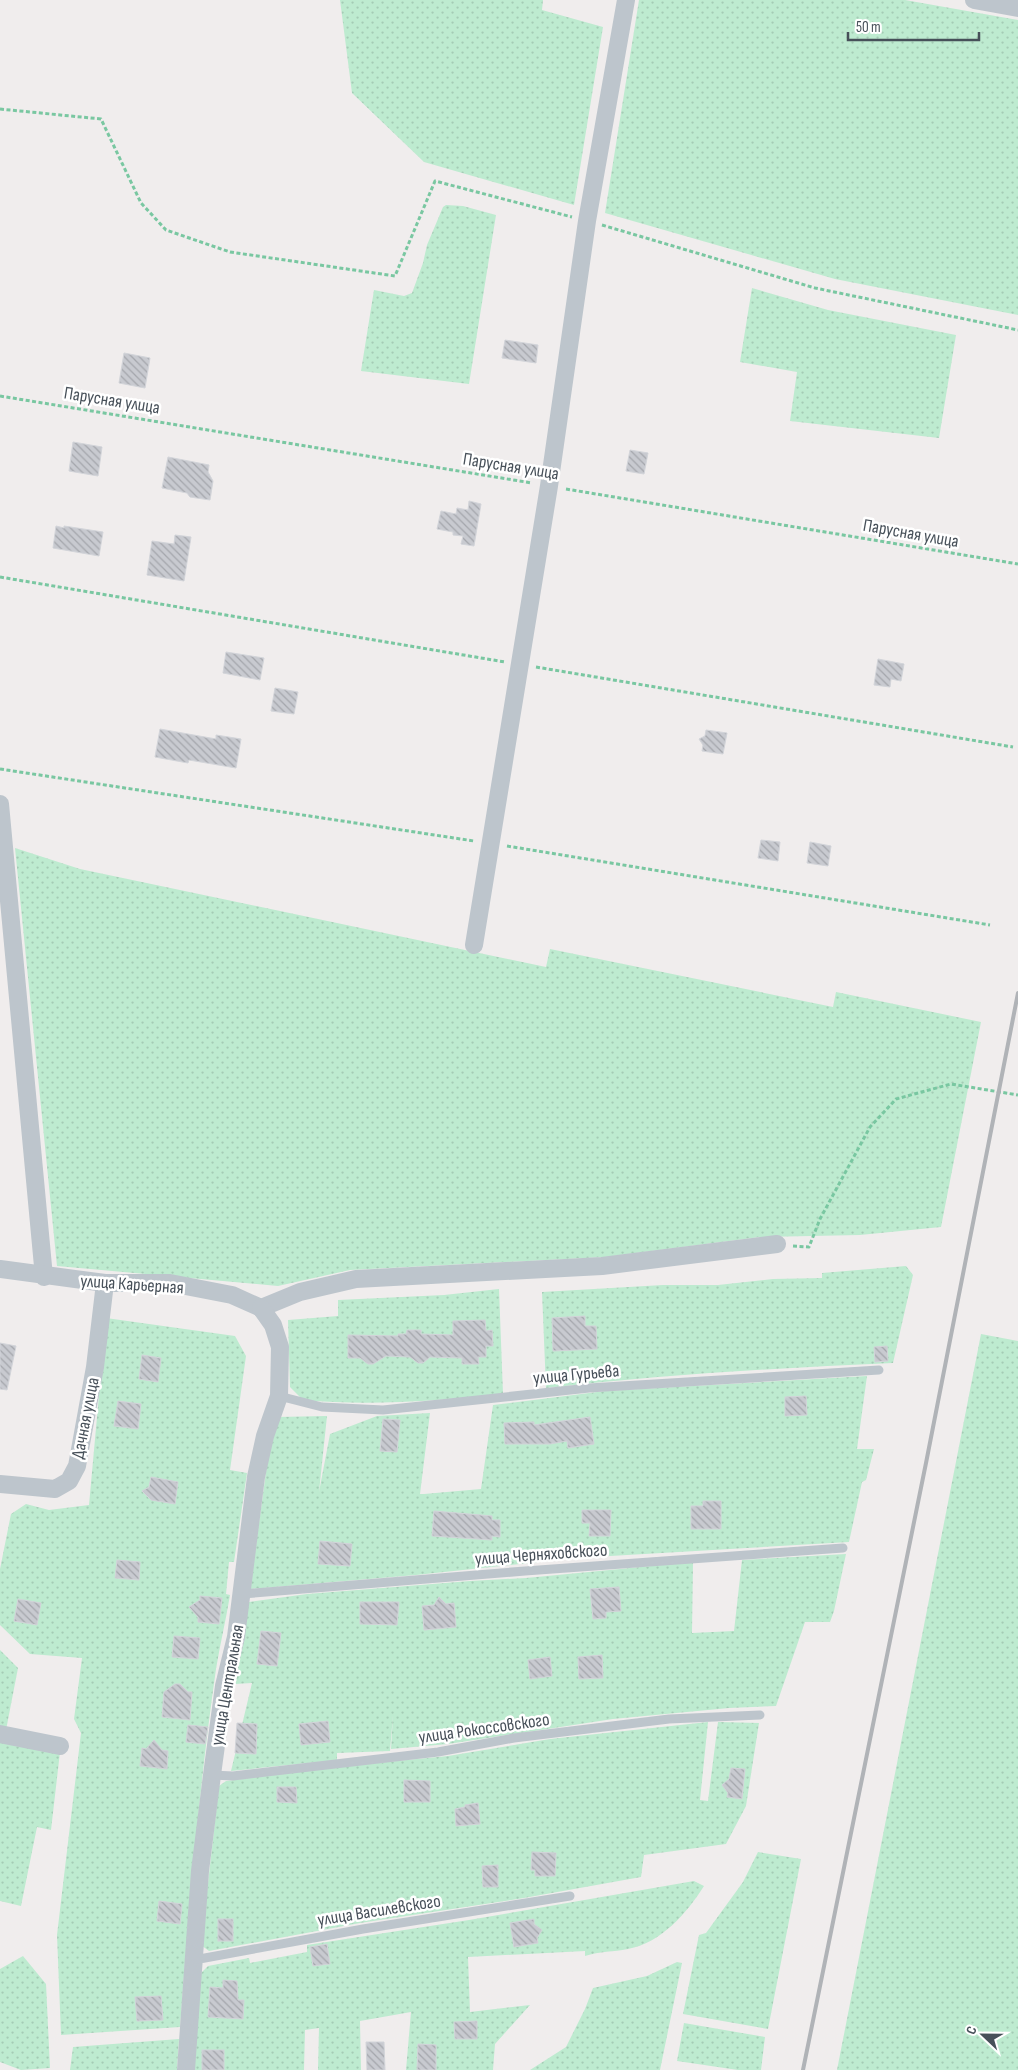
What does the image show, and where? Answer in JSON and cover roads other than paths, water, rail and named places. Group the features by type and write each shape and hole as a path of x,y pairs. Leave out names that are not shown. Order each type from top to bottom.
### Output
{"street":[{"path":"474,945 549,486 587,221 626,0"},
{"path":"974,0 1018,8"},
{"path":"0,804 44,1276"},
{"path":"261,1308 300,1292 356,1279 602,1266 777,1244"},
{"name":"улица Карьерная","path":"0,1269 105,1284 170,1283 232,1296 261,1308"},
{"name":"Дачная улица","path":"0,1484 55,1489 69,1481 73,1474 95,1367 105,1284"},
{"name":"улица Центральная","path":"186,2070 200,1870 224,1686 236,1637 256,1477 265,1436 279,1396 280,1347 273,1325 261,1308"},
{"path":"0,1734 60,1746"}],"lane":[{"name":"улица Гурьева","path":"279,1396 322,1407 384,1410 590,1388 879,1370"},
{"name":"улица Черняховского","path":"242,1594 843,1548"},
{"name":"улица Рокоссовского","path":"212,1775 233,1776 438,1752 514,1738 669,1719 760,1715"},
{"name":"улица Василевского","path":"194,1960 362,1929 570,1896"}],"railway":[{"path":"803,2070 926,1463 1018,993"}]}
